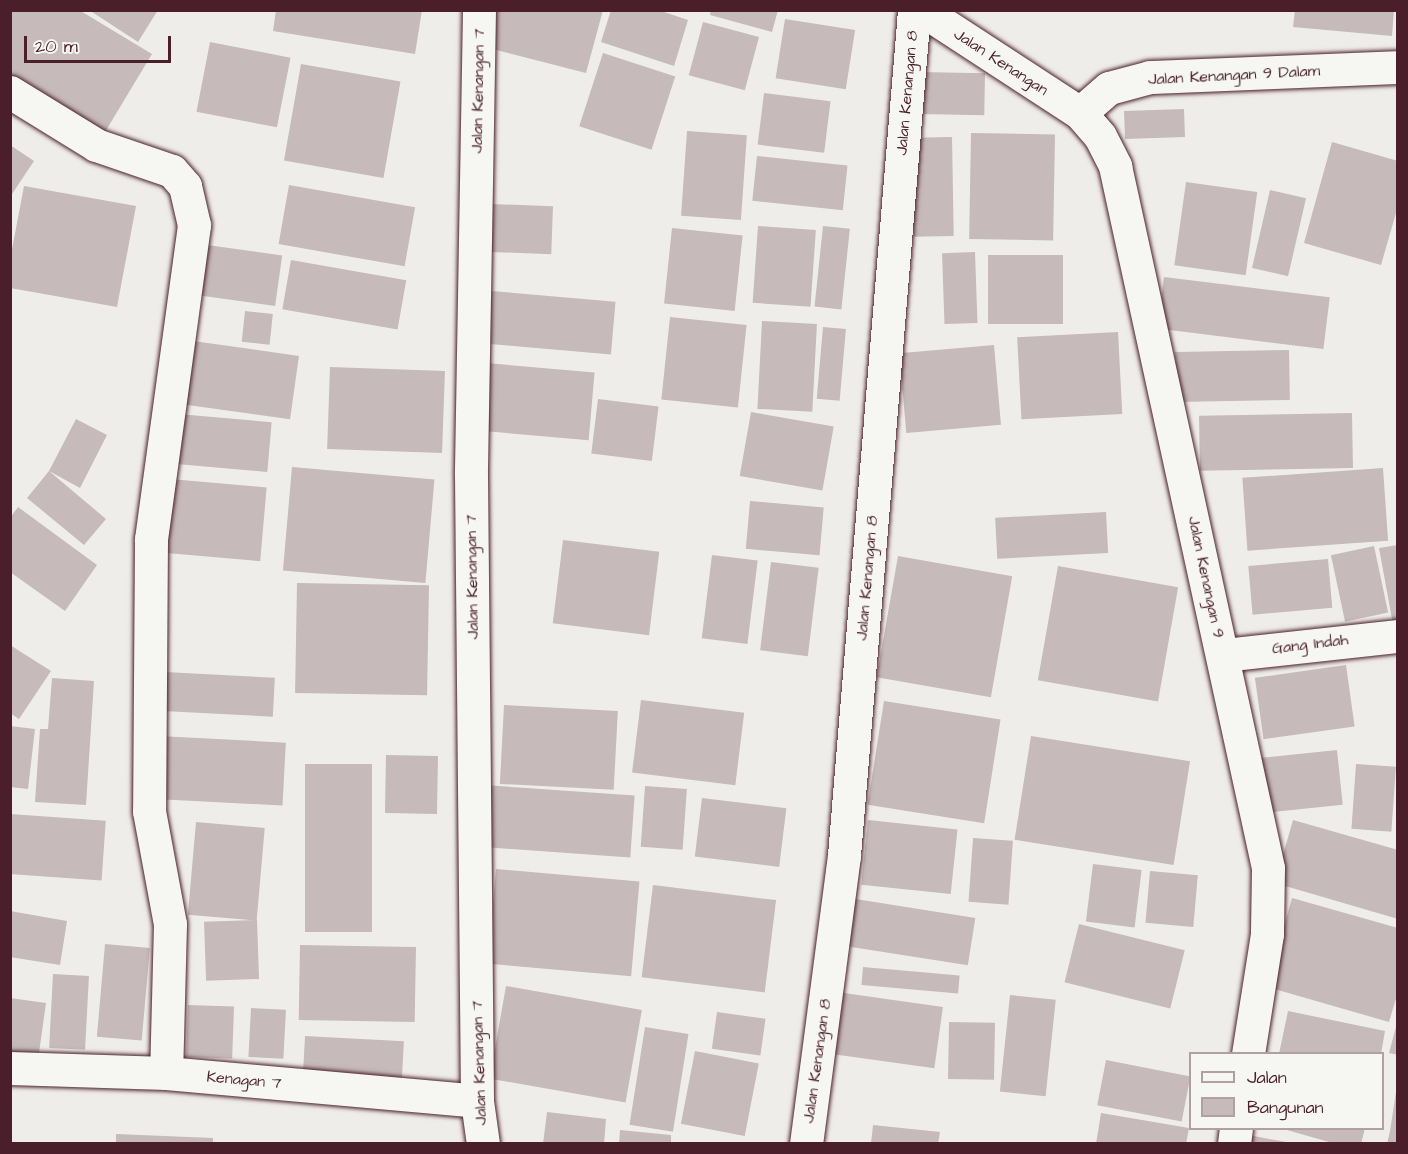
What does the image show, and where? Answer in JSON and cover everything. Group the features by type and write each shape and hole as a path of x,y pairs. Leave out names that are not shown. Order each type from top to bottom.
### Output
{"street":[{"name":"Jalan Kenangan 7","path":"479,10 471,475 477,1101 483,1143"},
{"name":"Jalan Kenangan 8","path":"806,1143 844,855 914,10"},
{"name":"Jalan Kenangan","path":"922,10 1080,113"},
{"name":"Jalan Kenangan 9 Dalam","path":"1080,113 1109,88 1150,76 1398,67"},
{"path":"10,92 96,145 172,171 185,186 194,225 151,539 148,811 170,924 166,1073"},
{"name":"Jalan Kenangan 9","path":"1080,113 1100,136 1120,186 1268,868 1267,934 1248,1052"},
{"name":"Gang Indah","path":"1223,655 1398,636"},
{"name":"Kenagan 7","path":"10,1068 166,1073 477,1101"}],"building":[{"path":"10,10 79,10 152,54 102,137 10,82"},
{"path":"89,10 158,10 138,42"},
{"path":"276,10 422,10 415,54 273,31"},
{"path":"494,10 603,10 586,73 485,47"},
{"path":"611,10 658,10 688,20 674,66 601,42"},
{"path":"711,10 778,10 772,32 710,15"},
{"path":"1295,10 1394,10 1392,36 1293,27"},
{"path":"785,19 855,30 846,89 776,78"},
{"path":"703,22 759,37 745,90 689,75"},
{"path":"210,42 290,58 277,127 196,112"},
{"path":"603,53 675,76 651,150 579,126"},
{"path":"301,64 400,82 383,178 284,161"},
{"path":"919,72 985,73 984,115 918,114"},
{"path":"764,93 831,101 824,153 758,145"},
{"path":"1184,109 1185,137 1125,139 1124,111"},
{"path":"687,131 747,135 741,220 681,216"},
{"path":"971,133 1055,134 1053,240 969,239"},
{"path":"952,137 954,236 914,237 912,138"},
{"path":"1332,142 1398,161 1398,206 1381,265 1304,243"},
{"path":"10,145 34,161 10,197"},
{"path":"757,156 848,166 843,210 752,201"},
{"path":"1186,182 1257,192 1246,275 1174,265"},
{"path":"289,185 415,207 405,266 279,244"},
{"path":"24,186 136,206 117,307 10,288 10,260"},
{"path":"1270,190 1306,198 1288,276 1252,268"},
{"path":"491,204 553,206 551,254 489,252"},
{"path":"758,226 816,230 810,307 753,303"},
{"path":"823,226 850,229 841,309 815,307"},
{"path":"672,228 743,235 735,311 664,304"},
{"path":"200,244 282,256 275,306 193,295"},
{"path":"975,252 977,323 944,324 942,253"},
{"path":"988,255 1063,255 1063,324 988,324"},
{"path":"291,260 406,280 398,330 282,309"},
{"path":"1164,277 1330,297 1323,349 1158,329"},
{"path":"492,291 616,302 611,355 487,344"},
{"path":"245,311 273,314 270,345 242,342"},
{"path":"670,317 747,325 738,408 661,400"},
{"path":"762,321 817,324 812,412 757,409"},
{"path":"823,327 846,329 840,401 817,399"},
{"path":"1118,332 1122,414 1021,419 1017,337"},
{"path":"193,341 299,356 290,419 184,404"},
{"path":"994,345 1001,425 906,433 899,353"},
{"path":"1289,350 1290,400 1176,402 1175,352"},
{"path":"486,363 595,372 589,440 480,431"},
{"path":"330,367 445,371 442,453 327,449"},
{"path":"598,399 659,406 652,461 591,454"},
{"path":"751,412 834,427 822,491 740,476"},
{"path":"1352,413 1353,468 1200,471 1199,416"},
{"path":"178,414 272,422 267,472 174,464"},
{"path":"76,419 107,435 80,488 49,471"},
{"path":"292,467 434,479 425,583 283,571"},
{"path":"1383,468 1388,541 1247,551 1242,478"},
{"path":"49,471 106,519 84,545 27,498"},
{"path":"170,479 267,487 260,561 164,553"},
{"path":"750,501 824,507 820,555 746,549"},
{"path":"18,507 97,565 65,611 10,572 10,518"},
{"path":"1106,512 1108,553 997,559 995,518"},
{"path":"563,540 659,552 649,635 553,623"},
{"path":"1398,545 1398,629 1394,630 1379,548"},
{"path":"1374,546 1388,613 1345,622 1331,555"},
{"path":"712,555 758,561 747,644 702,638"},
{"path":"898,556 1012,576 991,697 877,677"},
{"path":"1328,559 1332,608 1253,615 1248,566"},
{"path":"771,562 819,568 808,656 760,650"},
{"path":"1058,566 1178,587 1158,701 1038,680"},
{"path":"297,583 429,585 427,695 295,693"},
{"path":"10,645 51,671 19,719 10,713"},
{"path":"1346,665 1355,726 1264,739 1255,678"},
{"path":"165,672 275,678 273,717 163,711"},
{"path":"52,678 94,681 86,805 35,802 40,729 48,729"},
{"path":"641,700 744,713 735,785 632,772"},
{"path":"884,701 1001,719 984,823 868,805"},
{"path":"504,705 618,711 614,790 500,784"},
{"path":"10,726 35,729 28,789 10,787"},
{"path":"159,736 286,743 283,806 156,799"},
{"path":"1031,736 1190,761 1174,865 1015,840"},
{"path":"1337,750 1343,805 1264,813 1258,758"},
{"path":"386,755 438,756 437,814 385,813"},
{"path":"305,764 372,764 372,932 305,932"},
{"path":"1356,764 1396,767 1391,832 1351,829"},
{"path":"484,785 635,796 630,857 480,847"},
{"path":"645,786 687,789 683,850 641,847"},
{"path":"702,798 786,808 779,867 695,857"},
{"path":"10,814 106,821 102,881 10,874"},
{"path":"868,820 958,829 951,894 861,885"},
{"path":"1293,820 1398,850 1398,919 1275,883"},
{"path":"196,822 265,828 257,921 188,915"},
{"path":"973,838 1013,841 1008,905 969,902"},
{"path":"1093,864 1142,870 1135,928 1086,922"},
{"path":"496,869 639,882 631,976 488,964"},
{"path":"1150,871 1198,875 1193,927 1145,923"},
{"path":"653,885 776,900 765,992 642,977"},
{"path":"843,897 975,918 968,965 835,944"},
{"path":"1292,898 1398,928 1398,992 1389,1022 1267,987"},
{"path":"10,911 67,921 60,965 10,957"},
{"path":"257,920 259,979 206,981 204,922"},
{"path":"1079,924 1185,950 1170,1009 1064,982"},
{"path":"105,944 150,948 142,1041 97,1037"},
{"path":"300,945 416,947 415,1022 299,1020"},
{"path":"863,967 960,975 958,993 861,985"},
{"path":"53,974 89,976 85,1050 49,1048"},
{"path":"506,986 642,1010 626,1103 490,1079"},
{"path":"837,992 943,1007 934,1068 828,1053"},
{"path":"1010,995 1056,1000 1046,1096 1000,1091"},
{"path":"10,998 46,1003 37,1067 10,1063"},
{"path":"188,1005 234,1007 232,1059 186,1057"},
{"path":"251,1008 286,1010 283,1059 248,1057"},
{"path":"1288,1011 1385,1031 1381,1052 1279,1052"},
{"path":"717,1012 766,1019 760,1055 712,1049"},
{"path":"1398,1019 1398,1055 1389,1053"},
{"path":"949,1022 995,1023 994,1080 948,1079"},
{"path":"645,1027 688,1034 673,1132 630,1125"},
{"path":"305,1036 404,1041 402,1086 303,1081"},
{"path":"695,1051 759,1063 745,1136 681,1124"},
{"path":"1106,1060 1189,1076 1182,1122 1097,1105"},
{"path":"1396,1092 1398,1144 1387,1144 1390,1131"},
{"path":"547,1112 606,1119 604,1144 543,1144"},
{"path":"1101,1113 1189,1128 1186,1144 1096,1144"},
{"path":"873,1125 940,1132 938,1144 871,1144"},
{"path":"620,1130 671,1135 671,1144 619,1144"},
{"path":"1287,1130 1364,1130 1361,1144 1336,1144"},
{"path":"116,1134 213,1138 213,1144 116,1144"},
{"path":"1243,1134 1286,1142 1286,1144 1241,1144"}]}
